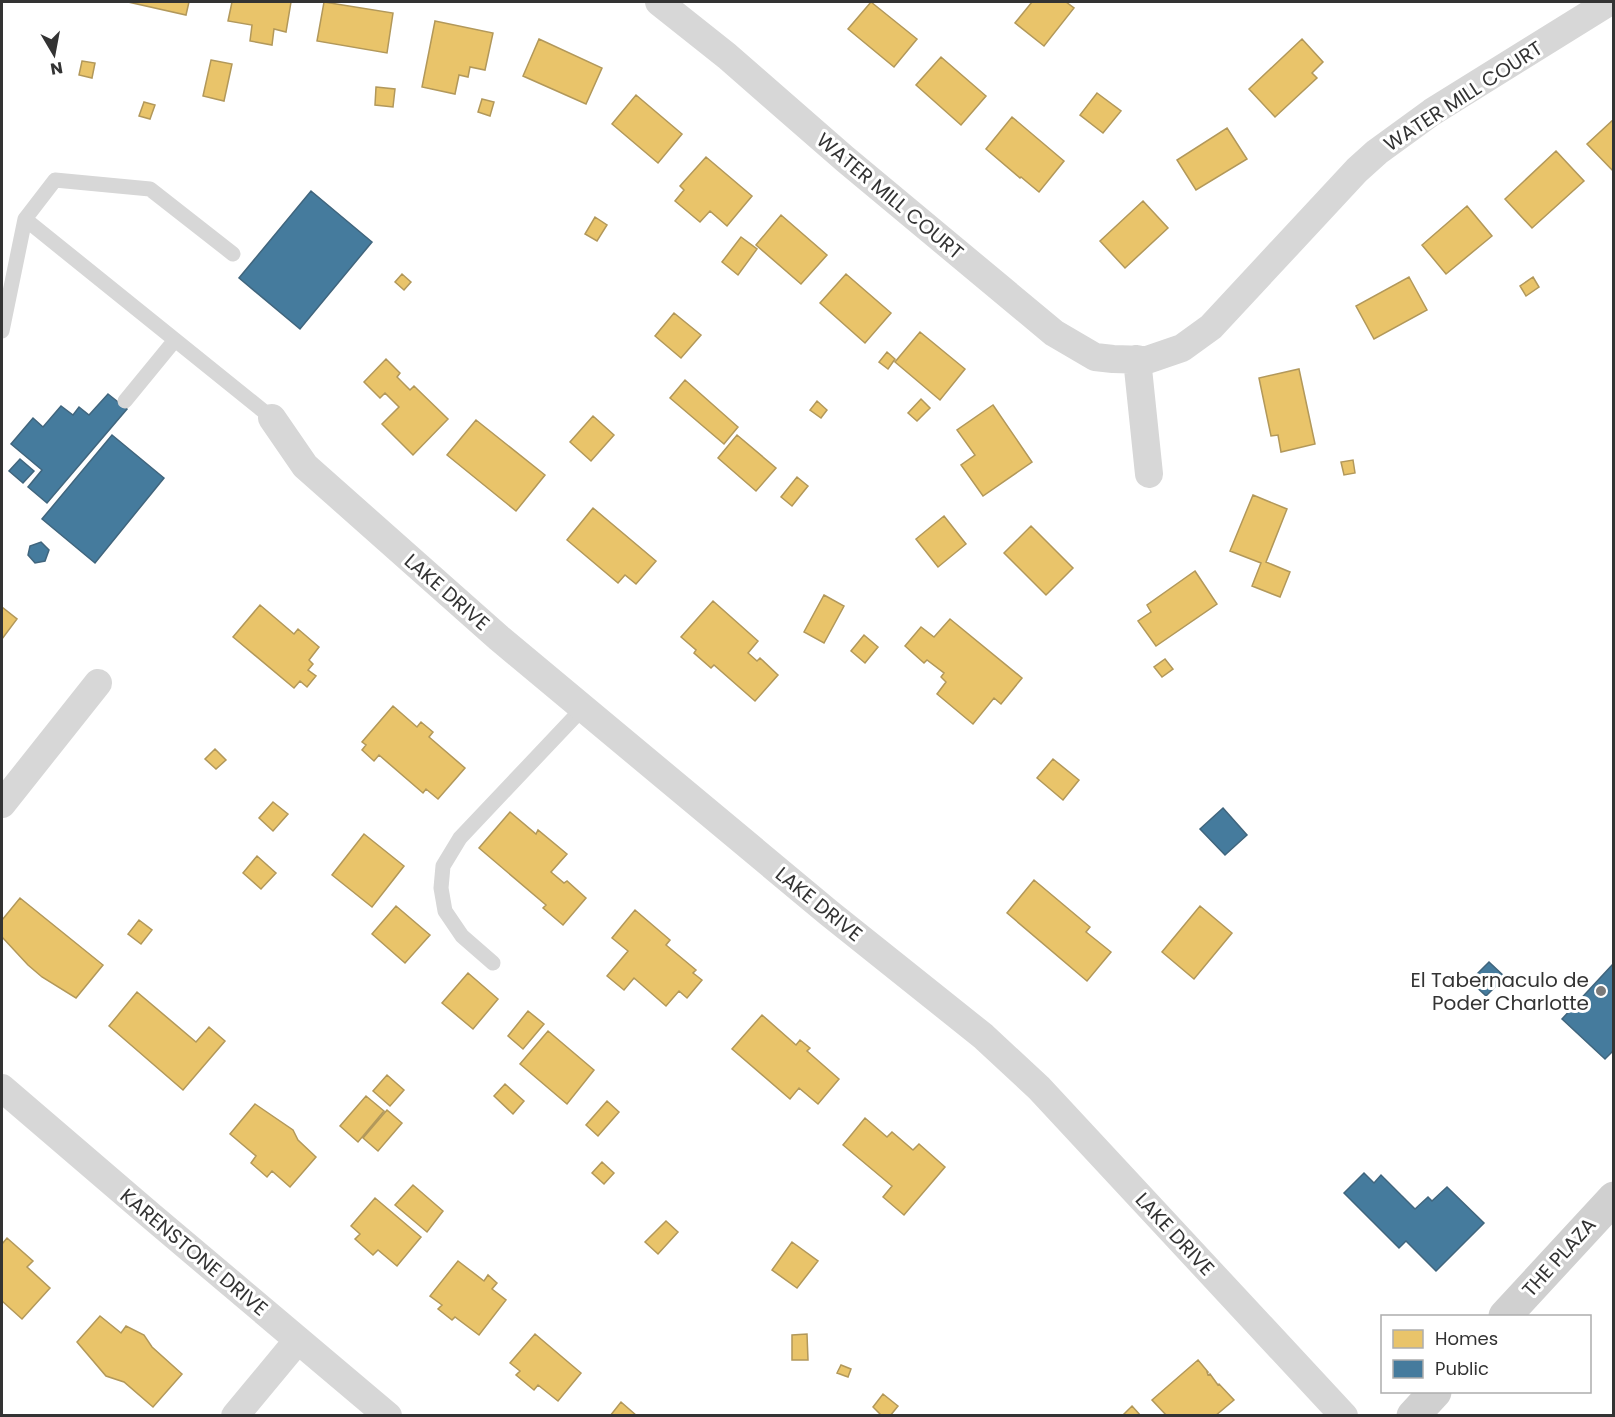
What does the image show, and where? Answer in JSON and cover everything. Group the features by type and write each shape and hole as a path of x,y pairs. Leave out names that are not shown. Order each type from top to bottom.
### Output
{"main road":[{"name":"THE PLAZA","path":"1507,1315 1614,1198"},
{"path":"1413,1416 1434,1393"}],"street":[{"name":"WATER MILL COURT","path":"659,2 727,56 845,159 1054,333 1095,357 1147,360 1182,348 1211,327 1357,170 1377,152 1461,93 1609,2"},
{"path":"1137,359 1149,474"},
{"name":"LAKE DRIVE","path":"272,418 304,466 499,638 829,913 983,1035 1039,1088 1344,1416"},
{"path":"2,804 98,683"},
{"name":"KARENSTONE DRIVE","path":"2,1088 388,1416"},
{"path":"236,1416 298,1340"}],"lane":[{"path":"2,331 25,219 55,180 150,189 233,254"},
{"path":"25,219 272,418"},
{"path":"125,401 175,340"},
{"path":"493,963 462,936 445,911 441,888 443,866 460,838 583,708"}],"building: Homes":[{"path":"128,2 189,2 186,15"},
{"path":"232,2 291,2 286,32 274,29 272,45 250,41 252,25 228,21"},
{"path":"324,2 393,13 387,53 317,41"},
{"path":"871,2 917,39 894,67 848,29"},
{"path":"1032,2 1066,2 1074,8 1044,46 1015,23"},
{"path":"435,21 493,33 485,70 470,67 468,77 459,75 455,94 422,87"},
{"path":"539,39 602,68 586,104 523,76"},
{"path":"1302,39 1323,62 1312,73 1317,78 1275,117 1249,89"},
{"path":"941,57 986,96 961,125 916,85"},
{"path":"211,60 232,64 224,101 203,96"},
{"path":"82,61 95,63 92,78 79,75"},
{"path":"376,87 395,89 393,107 375,105"},
{"path":"1097,93 1121,111 1103,133 1080,115"},
{"path":"636,95 682,134 658,163 612,124"},
{"path":"482,99 494,102 490,116 478,112"},
{"path":"144,102 155,105 150,119 139,116"},
{"path":"1012,117 1064,161 1039,192 986,149"},
{"path":"1614,119 1614,172 1587,144"},
{"path":"1227,128 1247,159 1196,190 1177,160"},
{"path":"1556,151 1584,181 1532,228 1505,199"},
{"path":"706,157 752,196 727,226 710,211 700,222 675,201 684,190 680,186"},
{"path":"1143,201 1168,228 1125,268 1100,241"},
{"path":"1467,206 1492,236 1446,274 1422,245"},
{"path":"781,215 827,255 801,284 756,245"},
{"path":"595,217 607,225 597,241 585,234"},
{"path":"741,237 757,249 738,275 722,262"},
{"path":"402,274 411,282 404,290 395,282"},
{"path":"846,274 891,313 865,343 820,303"},
{"path":"1409,277 1427,310 1374,339 1356,306"},
{"path":"1533,277 1539,287 1526,296 1520,286"},
{"path":"674,313 701,335 681,358 655,336"},
{"path":"920,332 965,369 940,400 895,362"},
{"path":"887,352 895,359 888,369 879,362"},
{"path":"386,359 400,373 397,377 410,390 414,386 448,419 413,455 382,424 399,407 385,393 380,398 364,382"},
{"path":"1299,369 1315,444 1281,452 1278,435 1271,436 1259,378"},
{"path":"685,380 738,427 724,444 670,398"},
{"path":"921,399 930,408 917,421 908,413"},
{"path":"817,401 827,410 821,418 810,410"},
{"path":"993,405 1032,462 983,496 961,465 975,455 957,430"},
{"path":"593,416 614,435 591,461 570,442"},
{"path":"476,420 545,475 516,511 447,455"},
{"path":"737,435 776,468 756,491 718,458"},
{"path":"1353,460 1355,473 1344,475 1341,462"},
{"path":"797,477 808,486 792,506 781,497"},
{"path":"1253,495 1287,509 1266,562 1290,572 1280,597 1252,586 1261,563 1230,551"},
{"path":"593,508 656,561 636,584 625,575 618,583 567,540"},
{"path":"944,516 966,544 938,567 916,539"},
{"path":"1031,526 1073,568 1046,595 1004,553"},
{"path":"1195,571 1217,604 1156,646 1138,621 1151,612 1147,605"},
{"path":"824,595 844,606 824,643 804,632"},
{"path":"713,601 758,641 748,653 757,661 760,658 778,675 755,701 714,665 711,668 681,637"},
{"path":"260,605 294,634 298,629 319,647 309,660 313,664 308,670 316,676 307,687 300,681 294,688 233,637"},
{"path":"2,607 17,619 2,639"},
{"path":"950,619 1022,678 1001,704 994,698 973,724 937,694 946,682 941,677 944,673 927,660 924,663 905,646 921,627 934,637"},
{"path":"864,635 878,647 865,663 851,651"},
{"path":"1165,659 1173,669 1162,677 1154,667"},
{"path":"393,706 417,727 421,722 433,732 429,737 465,768 438,799 426,789 423,793 379,755 374,761 362,750 366,745 362,742"},
{"path":"215,749 226,760 216,769 205,759"},
{"path":"1053,759 1079,780 1063,800 1037,778"},
{"path":"273,802 288,814 273,831 259,818"},
{"path":"510,812 536,834 538,830 567,854 551,872 564,883 567,881 586,898 563,925 543,908 546,905 479,848"},
{"path":"364,834 404,866 372,907 332,875"},
{"path":"257,856 276,873 261,889 243,873"},
{"path":"1034,880 1090,927 1086,932 1111,952 1087,981 1007,913"},
{"path":"20,898 103,965 76,998 42,977 2,937 2,920"},
{"path":"396,906 430,935 405,963 372,934"},
{"path":"1200,906 1232,933 1194,979 1162,952"},
{"path":"635,910 670,940 666,945 696,970 693,973 702,980 687,998 679,991 666,1006 634,978 624,990 607,976 628,951 612,938"},
{"path":"139,920 152,930 141,944 128,934"},
{"path":"468,973 498,999 473,1029 442,1003"},
{"path":"137,992 196,1042 209,1027 225,1041 183,1090 109,1026"},
{"path":"528,1011 544,1024 523,1049 508,1036"},
{"path":"762,1015 796,1045 800,1040 810,1048 807,1051 839,1079 818,1104 799,1088 790,1099 732,1049"},
{"path":"548,1031 594,1070 567,1104 520,1064"},
{"path":"387,1075 404,1090 390,1106 373,1091"},
{"path":"505,1084 524,1101 513,1114 494,1096"},
{"path":"366,1096 384,1111 358,1142 340,1126"},
{"path":"607,1101 619,1112 598,1136 586,1125"},
{"path":"255,1104 293,1130 298,1140 316,1157 290,1187 272,1171 267,1177 251,1163 256,1156 230,1134"},
{"path":"387,1110 402,1123 378,1151 363,1138"},
{"path":"865,1118 887,1137 892,1132 913,1150 919,1144 945,1167 904,1215 883,1197 892,1186 843,1145"},
{"path":"602,1162 614,1173 604,1184 592,1173"},
{"path":"413,1185 443,1211 427,1232 395,1205"},
{"path":"375,1198 421,1237 397,1266 378,1250 373,1255 355,1239 360,1234 351,1226"},
{"path":"666,1221 678,1232 658,1254 645,1242"},
{"path":"7,1238 33,1261 27,1267 50,1288 22,1319 2,1301 2,1244"},
{"path":"792,1242 818,1261 797,1288 772,1270"},
{"path":"458,1261 484,1281 488,1275 497,1283 492,1289 506,1300 479,1335 455,1317 452,1320 438,1309 442,1305 430,1296"},
{"path":"100,1316 121,1333 126,1326 144,1335 152,1347 182,1374 153,1407 124,1382 106,1376 77,1342"},
{"path":"535,1334 581,1373 558,1401 538,1385 534,1390 516,1375 520,1371 510,1363"},
{"path":"807,1334 808,1360 792,1360 792,1335"},
{"path":"1198,1360 1208,1375 1210,1374 1234,1400 1215,1416 1167,1416 1152,1400"},
{"path":"841,1365 851,1369 848,1377 837,1373"},
{"path":"883,1394 898,1406 890,1416 882,1416 873,1407"},
{"path":"621,1402 637,1416 610,1416"},
{"path":"1132,1406 1141,1416 1122,1416"}],"building: Public":[{"path":"311,191 372,242 300,329 239,278"},
{"path":"108,394 127,409 47,503 28,487 42,470 11,444 33,418 43,427 61,406 73,415 79,407 89,415"},
{"path":"112,435 164,478 95,563 42,519"},
{"path":"20,459 34,471 23,483 9,471"},
{"path":"41,542 49,550 45,561 35,563 28,555 30,546"},
{"path":"1223,808 1247,835 1225,855 1200,829"},
{"path":"1489,962 1505,977 1486,996 1470,981"},
{"name":"El Tabernaculo de Poder Charlotte","path":"1614,963 1614,1050 1605,1059 1562,1019"},
{"path":"1364,1173 1374,1183 1381,1175 1415,1209 1428,1197 1432,1201 1447,1187 1484,1223 1436,1271 1406,1241 1399,1248 1344,1193"}],"place":[{"name":"El Tabernaculo de Poder Charlotte","path":"1601,991"}]}
